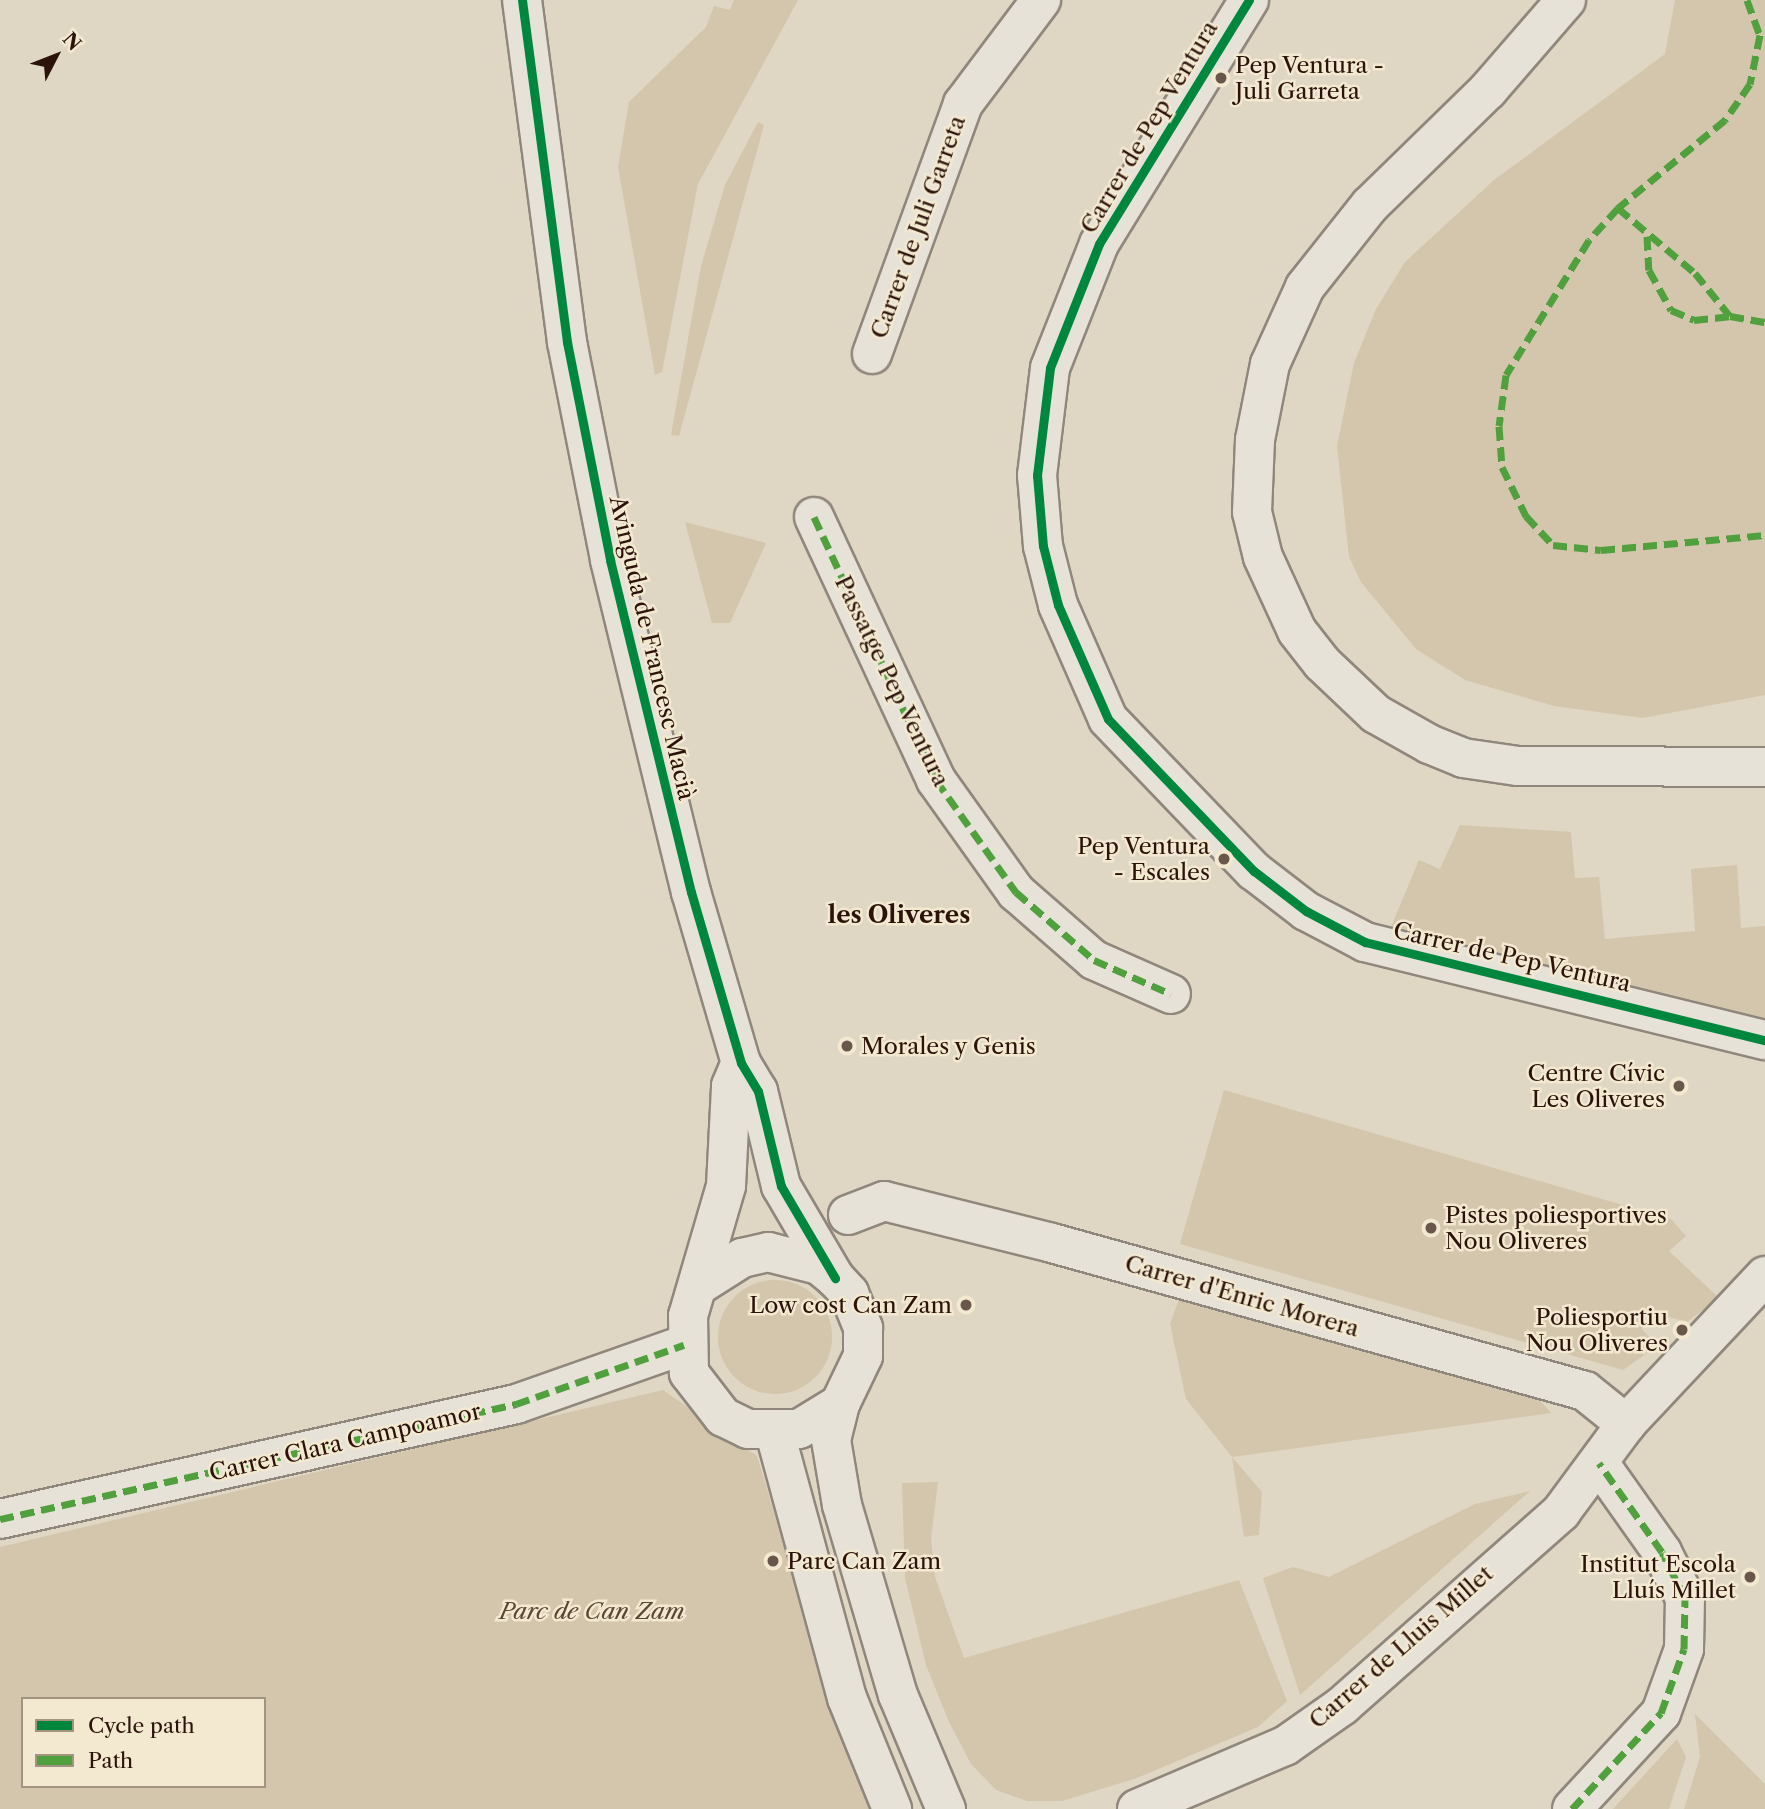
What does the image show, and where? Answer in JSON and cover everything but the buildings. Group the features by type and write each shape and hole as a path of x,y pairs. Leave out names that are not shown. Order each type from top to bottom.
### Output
{"street":[{"name":"Avinguda de Francesc Macià","path":"522,0 584,439 688,879 741,1063 758,1091 781,1186 835,1278"},
{"name":"Carrer de Juli Garreta","path":"872,354 964,104 1041,0"},
{"name":"Carrer de Pep Ventura","path":"1249,0 1099,244 1046,387 1037,475 1043,546 1058,606 1108,719 1254,871 1306,911 1365,942 1765,1040"},
{"path":"1566,0 1488,90 1360,215 1306,287 1270,364 1255,440 1252,512 1263,557 1297,631 1322,663 1376,714 1429,744 1463,758 1518,766 1765,767"},
{"name":"Passatge Pep Ventura","path":"814,517 936,780 1016,892 1094,960 1171,994"},
{"path":"741,1063 731,1086 726,1186 684,1345 689,1373 716,1410 748,1429 775,1433 799,1429 840,1404"},
{"name":"Carrer d'Enric Morera","path":"848,1215 884,1200 1052,1243 1585,1391 1626,1424"},
{"path":"701,1284 742,1258 768,1252 807,1260 835,1278 849,1293 863,1328 863,1356 840,1404 831,1440 842,1504 898,1695 946,1809"},
{"path":"1572,1809 1661,1713 1684,1649 1685,1598 1662,1552 1599,1463 1626,1424 1765,1276"},
{"name":"Carrer Clara Campoamor","path":"0,1519 516,1404 684,1345"},
{"path":"775,1433 843,1686 892,1809"},
{"name":"Carrer de Lluis Millet","path":"1137,1809 1285,1746 1342,1706 1562,1512 1599,1463"}],"green space":[{"path":"734,0 798,0 698,184 662,372 655,375 618,167 629,102 706,27 714,6 730,10"},
{"path":"1675,0 1765,0 1765,695 1643,718 1554,706 1465,680 1416,649 1361,582 1349,557 1337,446 1354,363 1376,309 1405,262 1494,180 1665,54"},
{"path":"758,122 764,125 679,436 671,435 701,266 725,185"},
{"path":"685,522 766,543 730,623 712,623"},
{"path":"1460,825 1571,832 1575,878 1599,877 1605,939 1695,931 1691,869 1737,865 1741,928 1765,926 1765,1023 1388,934 1419,860 1440,869"},
{"name":"Pistes poliesportives Nou Oliveres","path":"1224,1090 1671,1219 1686,1236 1669,1251 1719,1298 1687,1322 1647,1311 1642,1329 1657,1346 1623,1370 1180,1244"},
{"path":"775,1280 797,1285 815,1297 827,1315 832,1337 827,1359 815,1377 797,1389 775,1394 753,1389 735,1377 723,1359 718,1337 723,1315 735,1297 753,1285"},
{"path":"1179,1299 1537,1397 1551,1413 1232,1457 1186,1399 1170,1324"},
{"name":"Parc de Can Zam","path":"663,1390 757,1456 838,1721 875,1809 0,1809 0,1547"},
{"path":"1232,1457 1262,1492 1259,1535 1244,1537"},
{"path":"938,1482 931,1539 935,1577 964,1658 1239,1580 1287,1701 1258,1727 1137,1778 1062,1801 1027,1801 996,1790 971,1764 949,1722 926,1665 905,1578 902,1483"},
{"path":"1530,1491 1300,1695 1263,1578 1293,1567 1329,1577 1475,1504"},
{"path":"1695,1714 1765,1784 1765,1809 1684,1809 1700,1757"},
{"path":"1677,1739 1686,1757 1669,1809 1613,1809"}],"marked path":[{"path":"1747,0 1760,35 1750,84 1725,120 1618,208 1589,240 1506,375 1499,426 1502,467 1526,516 1553,545 1601,550 1765,535"},
{"path":"1618,208 1695,273 1730,316 1765,322"},
{"path":"1647,236 1649,270 1671,310 1694,320 1730,316"},
{"path":"814,517 936,780 1016,892 1094,960 1171,994"},
{"path":"0,1519 516,1404 684,1345"},
{"path":"1572,1809 1661,1713 1684,1649 1685,1598 1662,1552 1599,1463"}],"cycle path":[{"path":"522,0 567,342 610,560 691,892 741,1063 758,1091 781,1186 835,1278"},
{"path":"1249,0 1099,244 1050,368 1037,475 1043,546 1058,605 1108,719 1254,871 1306,911 1365,942 1765,1040"}],"place":[{"name":"Pep Ventura - Juli Garreta","path":"1221,78"},
{"name":"Pep Ventura - Escales","path":"1224,859"},
{"name":"Morales y Genis","path":"847,1046"},
{"name":"Centre Cívic Les Oliveres","path":"1679,1086"},
{"name":"Pistes poliesportives Nou Oliveres","path":"1431,1228"},
{"name":"Low cost Can Zam","path":"966,1305"},
{"name":"Poliesportiu Nou Oliveres","path":"1682,1330"},
{"name":"Parc Can Zam","path":"773,1561"},
{"name":"Institut Escola Lluís Millet","path":"1750,1577"}],"district":[{"name":"les Oliveres","path":"899,915"}]}
